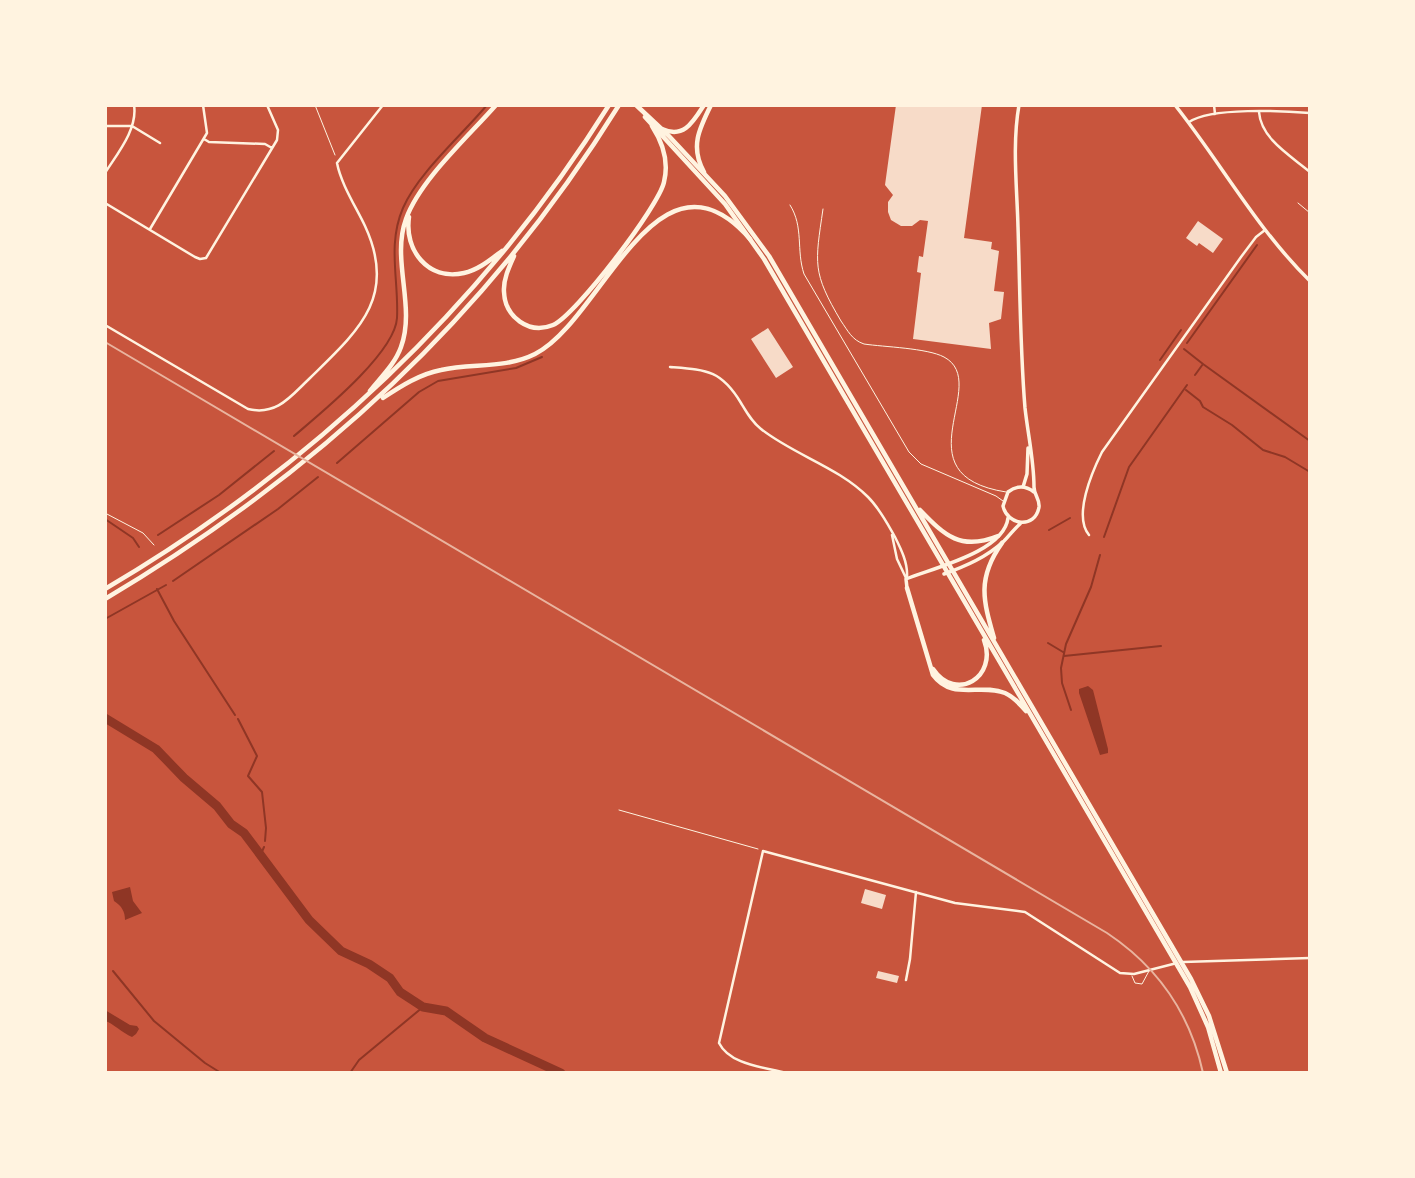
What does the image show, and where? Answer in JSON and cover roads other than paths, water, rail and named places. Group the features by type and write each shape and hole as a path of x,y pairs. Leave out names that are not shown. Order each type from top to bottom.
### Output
{"main road":[{"path":"361,403 393,363 403,341 406,306 401,240 405,221 428,182 496,105"},
{"path":"105,589 201,529 303,453 361,403 439,325 510,244 557,182 608,105"},
{"path":"105,599 227,522 303,464 371,406 446,331 520,246 568,182 619,105"},
{"path":"520,246 506,277 506,305 512,315 525,324 540,328 552,326 564,318 580,300 647,217 659,197 666,174 666,160 659,138 636,105"},
{"path":"662,129 674,132 686,129 704,105"},
{"path":"704,172 696,153 696,142 710,105"},
{"path":"944,574 976,561 1038,512 1039,501 1034,492 1035,473 1025,399 1015,138 1019,105"},
{"path":"1175,105 1265,230 1310,281"},
{"path":"641,111 704,172 760,242 938,558 1161,939 1190,983"},
{"path":"652,126 716,194 750,239 915,504 1169,941 1190,983 1224,1073"},
{"path":"412,207 408,232 410,243 420,261 434,271 452,275 467,272 510,244"},
{"path":"371,406 402,386 432,372 512,362 544,349 573,320 643,232 668,213 691,208 709,210 729,220 750,239"},
{"path":"1023,487 1028,467 1029,439"},
{"path":"1022,523 1008,518 1003,510 1003,502 1008,492 1015,488 1023,487 1034,492"},
{"path":"915,504 936,527 955,539 975,543 998,536"},
{"path":"1008,518 1007,525 998,536 978,551 906,579 907,588 934,677 943,686 959,691 1003,693 1014,699 1032,717"},
{"path":"996,646 985,609 983,588 988,568 1002,543"},
{"path":"963,559 976,561"},
{"path":"929,662 940,677 952,684 963,684 976,679 985,666 988,654 979,627"}],"street":[{"path":"105,173 132,126 134,105"},
{"path":"150,230 208,130 203,105"},
{"path":"105,203 195,257 206,258 279,133 267,105"},
{"path":"1214,105 1215,114"},
{"path":"105,325 248,409 269,411 281,406 356,332 369,312 377,286 378,267 373,243 337,166 338,160 381,106"},
{"path":"1284,106 1284,111"},
{"path":"1188,122 1199,116 1215,114 1284,111 1310,113"},
{"path":"1259,112 1263,127 1273,141 1310,172"},
{"path":"105,125 132,126 160,143"},
{"path":"204,139 209,142 265,144 272,148"},
{"path":"1089,535 1082,525 1085,501 1106,444 1256,237 1265,230"},
{"path":"670,367 702,370 720,377 730,386 747,414 759,427 848,481 874,503 903,556 906,579"},
{"path":"786,1073 730,1058 719,1043 763,850 955,904 1030,914 1114,970 1131,974 1188,962 1310,958"},
{"path":"906,980 916,892"}],"lane":[{"path":"1298,204 1310,213"},
{"path":"790,205 799,222 800,261 804,274 909,452 921,464 996,496 1003,502"},
{"path":"823,209 817,257 818,274 823,289 852,339 864,344 935,354 950,361 959,377 951,444 955,465 964,477 972,482 1008,492"},
{"path":"1131,974 1138,985 1144,983 1149,971"}],"waterway":[{"path":"294,436 355,382 384,348 397,318 395,249 398,222 403,208 419,181 487,105"},
{"path":"1187,343 1257,245"},
{"path":"1160,360 1181,330"},
{"path":"1184,349 1203,364 1195,375"},
{"path":"337,463 419,392 438,381 516,368 542,357"},
{"path":"1203,364 1310,441"},
{"path":"1104,537 1129,467 1187,385"},
{"path":"1186,390 1200,401 1203,407 1232,425 1263,450 1285,457 1310,472"},
{"path":"158,535 219,495 274,451"},
{"path":"173,581 278,509 318,477"},
{"path":"1049,530 1070,518"},
{"path":"105,519 133,538 139,547"},
{"path":"1071,710 1062,683 1061,668 1066,644 1091,587 1100,555"},
{"path":"105,619 166,585"},
{"path":"157,589 174,621 235,715"},
{"path":"1048,643 1063,652"},
{"path":"1064,656 1161,646"},
{"path":"105,718 156,749 217,806 231,824 244,833 309,920 341,951 369,964 390,978 400,992 423,1007 446,1011 485,1038 561,1073"},
{"path":"238,719 257,756 248,776 262,792 265,841"},
{"path":"261,854 264,847"},
{"path":"113,971 154,1021 221,1073"},
{"path":"350,1073 359,1060 423,1007"}],"railway":[{"path":"105,342 1107,933 1142,961 1169,993 1190,1031 1203,1073"}]}
